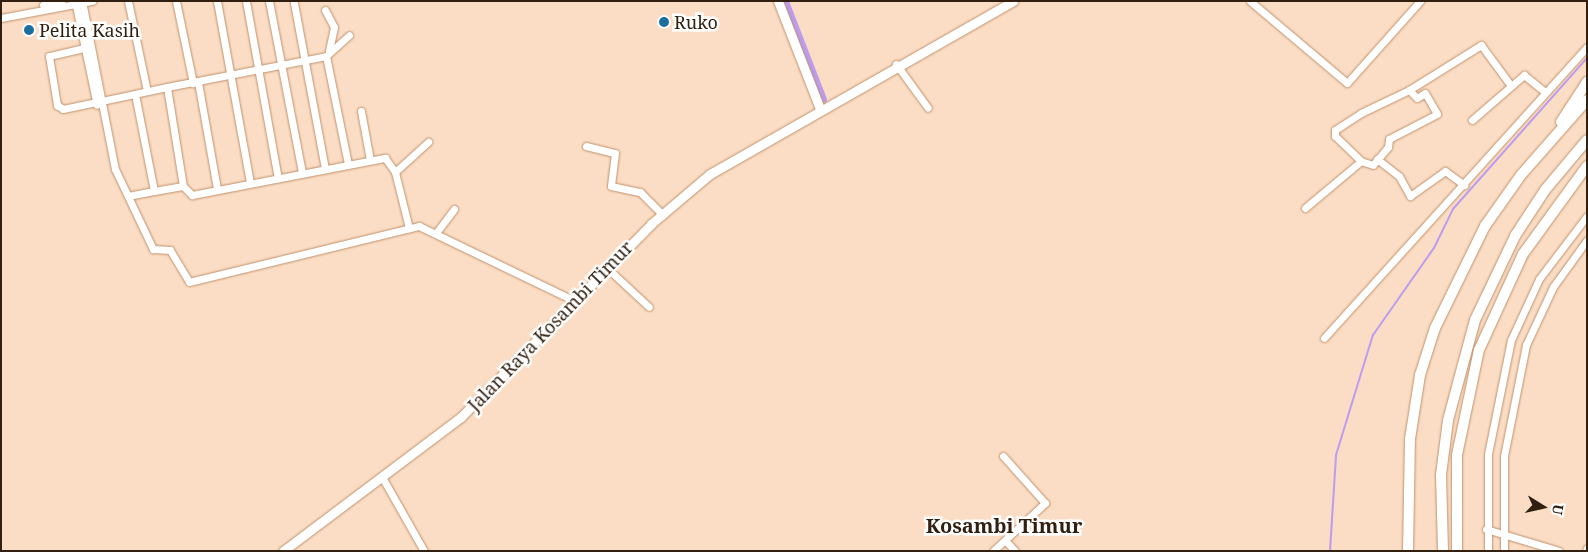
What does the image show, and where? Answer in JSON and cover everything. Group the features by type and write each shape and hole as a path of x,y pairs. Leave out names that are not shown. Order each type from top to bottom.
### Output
{"highway":[{"path":"1543,150 1587,82"},
{"path":"1408,551 1407,467 1427,352 1469,253 1503,199 1587,100"},
{"path":"1443,551 1441,474 1448,420 1475,320 1515,236 1545,190 1587,140"},
{"path":"1457,551 1457,456 1481,343 1529,244 1587,166"}],"main road":[{"path":"778,1 820,109"},
{"name":"Jalan Raya Kosambi Timur","path":"283,551 382,477 488,392 606,268 662,214 710,174 896,64 1013,1"}],"street":[{"path":"1,18 6,14 62,1"},
{"path":"6,14 92,1"},
{"path":"128,1 147,92"},
{"path":"176,1 217,189"},
{"path":"217,1 250,183"},
{"path":"246,1 278,178"},
{"path":"269,1 302,173"},
{"path":"1250,1 1347,84 1420,1"},
{"path":"79,2 84,48 111,159 154,251 170,250 185,278 193,282 421,226 575,301"},
{"path":"79,2 98,101"},
{"path":"294,3 325,169"},
{"path":"325,10 334,27 328,53 348,164"},
{"path":"84,48 49,56 57,104 62,109 305,60 328,53 349,35"},
{"path":"1409,90 1417,98 1425,93 1437,114 1388,139 1388,147 1370,166 1361,161 1335,136 1335,130 1409,90 1481,45 1509,83"},
{"path":"1324,338 1587,47"},
{"path":"896,64 928,108"},
{"path":"1472,120 1509,83 1527,75 1545,92"},
{"path":"166,87 183,186 192,196 217,189 385,158 395,172 409,228"},
{"path":"135,94 154,192"},
{"path":"361,111 370,160"},
{"path":"395,172 428,142"},
{"path":"586,146 616,154 611,186 640,192 662,214"},
{"path":"1377,159 1399,176 1410,196 1445,171 1464,185"},
{"path":"1305,208 1361,161"},
{"path":"128,196 183,186"},
{"path":"436,233 454,209"},
{"path":"1488,551 1486,529 1488,454 1511,340 1539,279 1587,216"},
{"path":"1504,551 1502,533 1504,456 1526,345 1552,287 1587,240"},
{"path":"606,268 649,307"},
{"path":"993,551 1045,504 1003,456"},
{"path":"382,477 424,551"},
{"path":"1486,529 1559,551"},
{"path":"1005,540 1015,551"}],"waterway":[{"path":"785,1 823,99"},
{"path":"1330,551 1336,455 1373,335 1434,248 1453,209 1587,58"}],"place":[{"name":"Ruko","path":"664,22"},
{"name":"Pelita Kasih","path":"29,30"}],"district":[{"name":"Kosambi Timur","path":"1004,525"}]}
